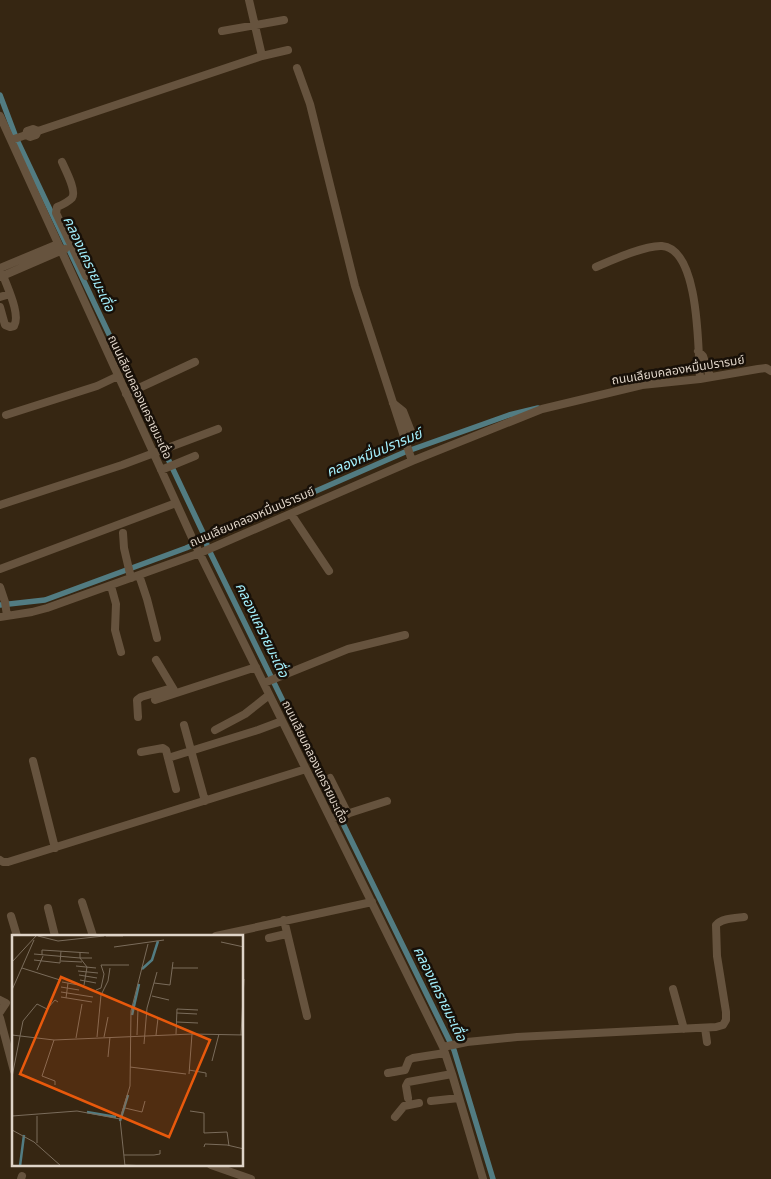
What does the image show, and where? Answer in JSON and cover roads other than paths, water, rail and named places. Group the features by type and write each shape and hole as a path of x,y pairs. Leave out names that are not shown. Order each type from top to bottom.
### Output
{"street":[{"path":"249,0 262,56"},
{"path":"222,31 284,20"},
{"path":"17,138 30,137 36,135 38,131 262,56 288,50"},
{"path":"297,68 310,104 354,286 411,457"},
{"name":"ถนนเลียบคลองแครายมะเดื่อ","path":"0,116 17,138 118,376 131,391 166,468 176,502 201,548 256,667 269,681 269,695 306,769 339,816 372,902 447,1048 452,1074 483,1179"},
{"path":"62,162 73,189 73,195 56,210 64,248 86,276"},
{"path":"596,266 654,246 672,248 686,270 689,279 696,316 698,351 704,374"},
{"path":"0,307 5,325 14,326 16,323 16,312 1,273 64,248"},
{"path":"0,297 10,294"},
{"path":"131,391 195,362"},
{"name":"ถนนเลียบคลองหมื่นปรารมย์","path":"5,611 47,608 111,586 129,572 139,575 201,548 291,514 411,457 542,409 642,385 704,374 766,368 771,370"},
{"path":"6,415 97,386 118,376"},
{"path":"393,403 403,411 412,434"},
{"path":"0,504 159,452 218,429"},
{"path":"166,468 195,456"},
{"path":"0,569 176,502"},
{"path":"291,514 329,571"},
{"path":"123,532 129,572"},
{"path":"139,575 157,638"},
{"path":"111,586 116,604 115,630 121,652"},
{"path":"0,587 5,611"},
{"path":"269,681 348,649 405,635"},
{"path":"156,660 174,690"},
{"path":"138,717 137,700 141,697 174,690 256,667"},
{"path":"155,700 174,690"},
{"path":"215,730 245,714 269,695"},
{"path":"168,758 282,721"},
{"path":"184,726 205,801"},
{"path":"141,752 162,748 166,750 176,789"},
{"path":"33,761 54,848"},
{"path":"0,860 8,862 306,769"},
{"path":"330,778 339,816 387,801"},
{"path":"82,902 93,935"},
{"path":"220,935 372,902"},
{"path":"48,908 56,935"},
{"path":"11,916 17,935"},
{"path":"388,1073 405,1070 409,1060 413,1058 447,1048 517,1037 716,1028 723,1025 726,1020 726,1012 717,956 716,926 721,920 744,917"},
{"path":"284,920 308,1016"},
{"path":"269,938 286,934"},
{"path":"673,989 684,1029"},
{"path":"0,1018 12,1063"},
{"path":"705,1028 707,1042"},
{"path":"408,1098 406,1086 408,1082 452,1074"},
{"path":"431,1101 459,1098"},
{"path":"395,1117 404,1106 419,1102"},
{"path":"214,1166 251,1179"}],"waterway":[{"name":"คลองแครายมะเดื่อ","path":"0,95 17,140 206,539 207,546 454,1050 493,1179"},
{"name":"คลองหมื่นปรารมย์","path":"0,605 45,600 186,548 405,452 509,415 538,408"}]}
